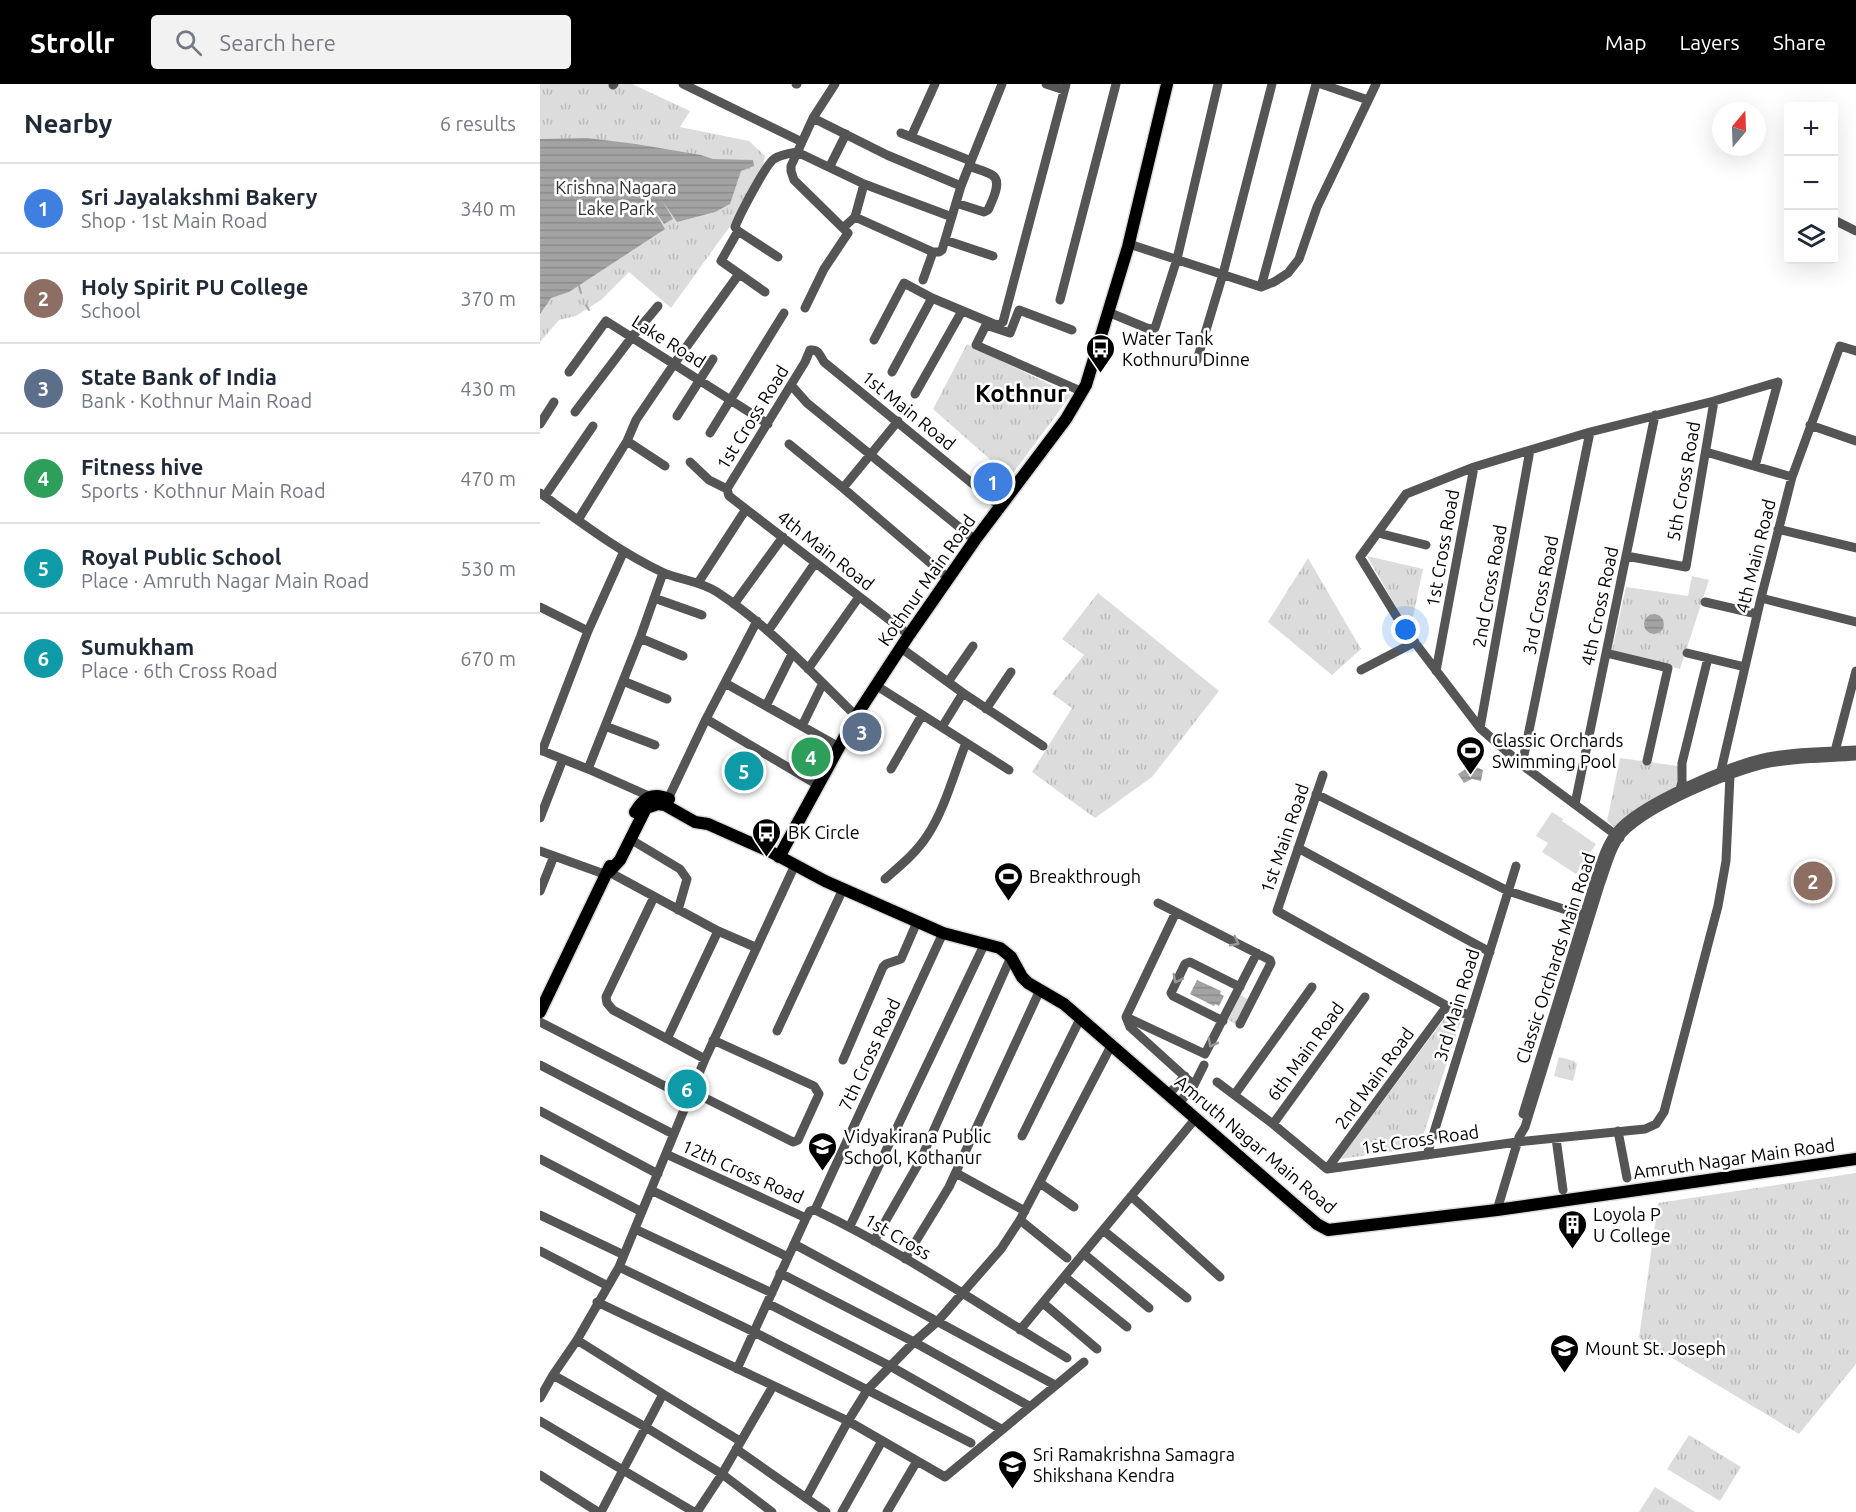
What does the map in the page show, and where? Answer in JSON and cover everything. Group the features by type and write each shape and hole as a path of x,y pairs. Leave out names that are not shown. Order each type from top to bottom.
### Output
{"main road":[{"name":"Kothnur Main Road","path":"779,857 856,716 948,578 1066,419 1083,392 1091,373 1129,244 1167,84"},
{"name":"Amruth Nagar Main Road","path":"540,1012 608,873 613,856 634,813 649,796 660,795 708,824 843,889 943,933 1000,948 1011,957 1022,977 1064,1004 1325,1229 1333,1230 1497,1210 1856,1159"},
{"name":"Amruth Nagar Main Road","path":"608,873 620,860 646,808 658,804 665,805 695,822 708,824"}],"street":[{"path":"683,84 802,142"},
{"path":"806,308 824,269 848,233 794,180 791,166 794,153 835,84"},
{"path":"911,137 935,84"},
{"path":"855,217 933,252 942,250 961,186 1002,84"},
{"path":"874,340 904,283 932,298 994,324 1003,322 1065,87 1046,84"},
{"path":"1060,300 1116,84"},
{"path":"1108,312 1149,329 1155,328 1177,259 1218,84"},
{"path":"1197,360 1223,274 1272,84"},
{"path":"1261,287 1316,84"},
{"path":"1321,84 1368,100"},
{"path":"1129,244 1261,287 1288,273 1299,259 1317,207 1376,84"},
{"path":"813,118 887,155 961,186"},
{"path":"901,133 992,174 997,179 998,184 988,210 984,212 956,203"},
{"path":"830,166 846,134"},
{"path":"778,257 738,231 735,225 742,209 772,160 794,153 830,166 864,184 952,217"},
{"path":"843,227 855,217 864,184"},
{"path":"1838,222 1856,231"},
{"path":"738,231 722,261 765,292"},
{"path":"945,240 993,256"},
{"path":"923,280 933,252"},
{"path":"578,520 627,441 632,427 739,274"},
{"path":"892,372 932,298"},
{"path":"575,412 658,306"},
{"path":"1072,330 1019,310 1010,333 986,325 976,345 1083,392"},
{"path":"915,394 962,311"},
{"path":"710,434 784,313"},
{"name":"Lake Road","path":"569,372 606,321 768,424"},
{"name":"4th Main Road","path":"1656,1124 1664,1112 1718,906 1726,861 1723,776 1757,614 1778,529 1792,477 1840,346 1856,351"},
{"name":"1st Cross Road","path":"727,489 768,424 810,350 818,351 824,362"},
{"path":"677,416 713,359"},
{"name":"1st Main Road","path":"824,362 1001,507"},
{"path":"1617,836 1522,765 1480,728 1403,627 1360,556 1406,494 1474,467 1530,450 1778,382 1755,466"},
{"path":"791,385 807,403 975,540"},
{"name":"5th Cross Road","path":"1626,556 1686,567 1714,401"},
{"path":"540,423 554,402"},
{"name":"4th Cross Road","path":"1575,804 1655,416"},
{"path":"843,488 898,421"},
{"path":"1810,425 1856,441"},
{"path":"593,426 542,494 604,540 663,573 711,588 734,604 768,631 856,716"},
{"name":"3rd Cross Road","path":"1522,765 1590,432"},
{"path":"627,441 665,466"},
{"path":"789,444 948,578"},
{"name":"2nd Cross Road","path":"1480,728 1530,450"},
{"path":"1706,452 1792,477"},
{"name":"4th Main Road","path":"690,462 709,480 727,489 729,496 909,635"},
{"name":"1st Cross Road","path":"1436,671 1474,467"},
{"path":"698,583 746,509"},
{"path":"1778,529 1856,548"},
{"path":"1378,533 1426,545"},
{"path":"734,604 783,537"},
{"path":"624,551 588,631 541,751 649,796"},
{"path":"768,631 815,563"},
{"path":"588,769 663,573"},
{"path":"808,669 859,597"},
{"path":"654,598 702,615"},
{"path":"1761,598 1856,622"},
{"path":"1706,602 1757,614"},
{"path":"540,607 588,631"},
{"path":"668,799 757,621"},
{"path":"640,638 683,656"},
{"path":"1362,670 1415,642"},
{"path":"948,682 974,646"},
{"path":"901,648 986,709 1044,746"},
{"path":"1606,653 1668,668 1647,761"},
{"path":"1687,653 1745,668"},
{"path":"766,706 792,654"},
{"path":"1678,794 1682,763 1708,658"},
{"path":"1834,755 1856,671"},
{"path":"986,709 1011,672"},
{"path":"623,681 667,699"},
{"path":"725,683 839,747"},
{"path":"802,726 823,684"},
{"path":"877,686 1009,770"},
{"path":"942,727 963,693"},
{"path":"891,769 922,715"},
{"path":"706,719 818,785"},
{"path":"605,726 655,745"},
{"path":"885,879 913,853 935,824 943,809 966,742"},
{"name":"Classic Orchards Main Road","path":"1834,755 1856,750"},
{"name":"Classic Orchards Main Road","path":"1497,1210 1518,1139 1519,1126 1587,917 1606,850 1617,836 1641,811 1723,776 1744,763 1769,757 1856,756"},
{"path":"540,818 563,759"},
{"name":"1st Main Road","path":"1323,775 1277,911 1447,1006"},
{"path":"1316,794 1508,891 1587,917"},
{"path":"630,839 680,869 687,879 678,910"},
{"path":"1298,848 1490,952"},
{"path":"540,851 608,873 755,948"},
{"path":"540,891 554,856"},
{"path":"540,1398 619,1267 713,1040 795,865"},
{"name":"3rd Main Road","path":"1427,1155 1516,866"},
{"path":"777,1031 843,889"},
{"path":"654,897 606,997 607,1003 613,1010 705,1059"},
{"path":"1158,903 1270,960 1271,963 1240,1024"},
{"path":"1176,912 1126,1017 1130,1027 1194,1085"},
{"path":"843,1060 883,967 901,959 917,922"},
{"path":"667,1039 718,931"},
{"name":"7th Cross Road","path":"806,1218 810,1211 815,1210 943,933"},
{"path":"850,1226 985,943"},
{"path":"1126,1017 1205,1054 1257,953"},
{"path":"874,1241 920,1161 1011,957"},
{"path":"1223,1021 1171,993 1185,964 1190,962 1240,987"},
{"path":"1235,1094 1312,987"},
{"path":"905,1259 956,1173 1040,990"},
{"name":"6th Main Road","path":"1273,1124 1365,998"},
{"path":"1447,1006 1470,1016"},
{"name":"2nd Main Road","path":"1327,1169 1447,1006"},
{"path":"1022,1136 1080,1019"},
{"path":"540,1022 690,1095 793,1142 798,1140 819,1094 814,1086 713,1040"},
{"path":"806,1498 868,1389 938,1321 1001,1249 1025,1211 1112,1044"},
{"path":"540,1065 674,1134"},
{"path":"1174,1099 1194,1085 1204,1065"},
{"path":"1174,1099 1185,1076"},
{"path":"1217,1082 1327,1169"},
{"path":"540,1111 658,1174"},
{"path":"1020,1330 1196,1118"},
{"name":"1st Cross Road","path":"1327,1169 1518,1139 1556,1138 1645,1129 1656,1124"},
{"path":"1618,1131 1627,1178"},
{"path":"1556,1138 1563,1190"},
{"name":"12th Cross Road","path":"666,1154 806,1218"},
{"path":"540,1158 642,1212"},
{"path":"956,1173 1025,1211"},
{"path":"1040,1183 1074,1207"},
{"path":"651,1190 788,1257"},
{"path":"1131,1196 1220,1277"},
{"name":"1st Cross","path":"815,1210 850,1226 963,1293"},
{"path":"540,1215 624,1255"},
{"path":"737,1369 806,1218"},
{"path":"1020,1220 1067,1258"},
{"path":"635,1229 771,1293"},
{"path":"1104,1231 1187,1298"},
{"path":"794,1244 1055,1385"},
{"path":"540,1251 608,1286"},
{"path":"1084,1254 1149,1308"},
{"path":"619,1267 868,1389 971,1443"},
{"path":"780,1273 914,1342 1029,1406"},
{"path":"1065,1277 1127,1327"},
{"path":"963,1293 1067,1358"},
{"path":"597,1302 848,1421 945,1477 1084,1362"},
{"path":"767,1303 890,1366 1001,1429"},
{"path":"1043,1303 1097,1349"},
{"path":"577,1340 738,1445 826,1512"},
{"path":"553,1375 722,1474 772,1512"},
{"path":"540,1422 696,1512 722,1474 773,1386"},
{"path":"540,1475 599,1512 624,1471 663,1394"},
{"path":"842,1512 882,1441"},
{"path":"886,1512 917,1461"}],"green space":[{"name":"Krishna Nagara Lake Park","path":"540,84 632,84 690,111 680,127 749,141 765,156 761,174 733,222 671,308 629,272 601,300 576,316 559,320 540,342"},
{"path":"967,344 1071,395 1010,477 933,409"},
{"path":"1367,556 1423,569 1410,631"},
{"path":"1308,558 1361,649 1332,675 1268,622"},
{"path":"1692,576 1709,580 1680,669 1612,650 1626,587 1688,596"},
{"path":"1098,593 1219,691 1152,777 1095,818 1032,772 1072,708 1052,694 1084,655 1062,639"},
{"path":"1620,758 1678,766 1678,787 1626,817 1614,827 1607,821"},
{"path":"1552,812 1596,844 1576,874 1542,852 1548,843 1536,836"},
{"path":"1240,995 1248,999 1236,1024 1228,1020"},
{"path":"1450,1011 1462,1017 1419,1148 1340,1159"},
{"path":"1559,1057 1577,1064 1573,1081 1554,1076"},
{"path":"1856,1173 1856,1364 1799,1434 1639,1338 1658,1203"},
{"path":"1689,1435 1741,1467 1720,1501 1667,1469"},
{"path":"1655,1487 1695,1512 1639,1512"}],"shaded area":[{"name":"Krishna Nagara Lake Park","path":"587,138 636,144 713,159 753,160 754,166 741,171 730,204 715,212 677,222 663,202 673,219 664,224 654,209 659,205 653,209 665,229 569,292 551,298 540,314 540,139"},
{"path":"1650,614 1658,614 1664,620 1664,628 1658,634 1650,634 1644,628 1644,620"},
{"name":"Classic Orchards Swimming Pool","path":"1469,767 1483,770 1481,781 1472,779 1464,783 1458,774"},
{"path":"1197,980 1221,991 1220,994 1224,996 1219,1006 1215,1004 1214,1006 1190,994"}],"waterway":[{"path":"579,286 581,293"},
{"path":"586,305 589,310"}],"place":[{"name":"Water Tank Kothnuru Dinne","path":"1101,374"},
{"name":"Sri Jayalakshmi Bakery","path":"993,482"},
{"name":"State Bank of India","path":"862,732"},
{"name":"Fitness hive","path":"811,757"},
{"name":"Royal Public School","path":"744,771"},
{"name":"Classic Orchards Swimming Pool","path":"1471,776"},
{"name":"BK Circle","path":"767,858"},
{"name":"Holy Spirit PU College","path":"1813,881"},
{"name":"Breakthrough","path":"1008,902"},
{"name":"Sumukham","path":"687,1089"},
{"name":"Vidyakirana Public School, Kothanur","path":"823,1172"},
{"name":"Loyola P U College","path":"1572,1250"},
{"name":"Mount St. Joseph","path":"1564,1374"},
{"name":"Sri Ramakrishna Samagra Shikshana Kendra","path":"1012,1490"}],"district":[{"name":"Kothnur","path":"1021,393"}]}
